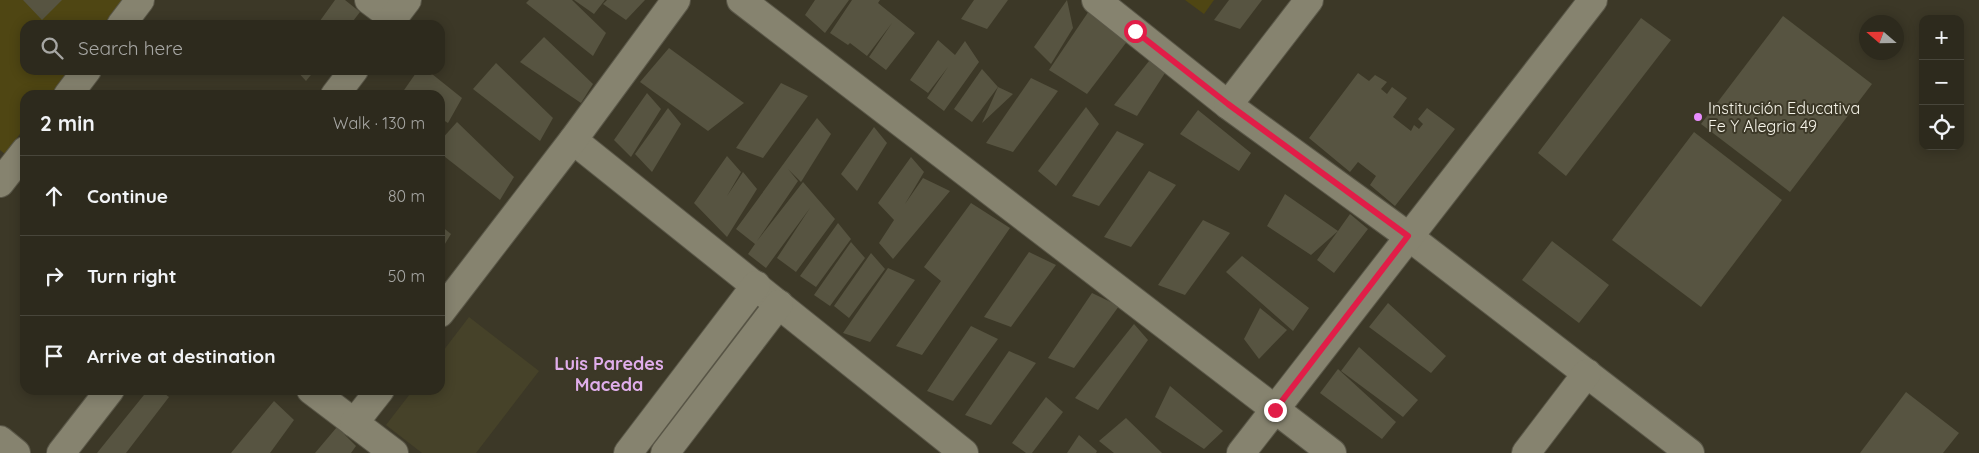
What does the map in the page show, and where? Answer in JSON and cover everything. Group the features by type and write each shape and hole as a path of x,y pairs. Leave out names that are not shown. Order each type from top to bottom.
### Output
{"street":[{"path":"125,20 140,0"},
{"path":"370,0 396,14"},
{"path":"445,306 573,140 676,0"},
{"path":"741,0 1332,453"},
{"path":"1096,0 1228,104 1408,236 1690,453"},
{"path":"1228,104 1309,0"},
{"path":"1241,453 1592,0"},
{"path":"72,90 83,75"},
{"path":"339,90 350,75"},
{"path":"573,140 962,452"},
{"path":"628,453 756,285"},
{"path":"665,453 779,304"},
{"path":"1526,453 1587,373"},
{"path":"61,453 106,395"},
{"path":"318,395 394,453"},
{"path":"354,423 376,395"},
{"path":"0,440 16,453"}],"shaded area":[{"path":"0,0 122,0 107,20 20,20 20,75 65,75 54,90 20,90 20,134 5,154 0,150"},
{"path":"1185,0 1214,0 1204,14"},
{"path":"469,317 539,371 476,453 422,453 386,425 409,395 445,395 445,348"}],"building":[{"path":"23,0 62,0 42,20"},
{"path":"335,0 345,0 360,12 354,20 321,20"},
{"path":"529,0 572,0 606,33 593,56 526,3"},
{"path":"574,0 605,0 594,14"},
{"path":"607,0 645,0 626,20 603,4"},
{"path":"815,0 849,0 825,33 805,15"},
{"path":"852,0 880,0 878,3 915,33 886,70 869,57 892,23 867,56 850,43 848,45 830,33"},
{"path":"974,0 1008,0 987,29 961,19"},
{"path":"1067,0 1073,28 1051,64 1034,47"},
{"path":"1229,0 1262,0 1240,29 1214,20"},
{"path":"1093,5 1135,31 1087,94 1049,70"},
{"path":"1783,16 1872,84 1790,192 1701,124"},
{"path":"1641,18 1671,40 1566,176 1538,153"},
{"path":"544,37 593,84 581,103 520,62"},
{"path":"938,40 955,55 965,41 979,62 944,111 927,98 948,67 928,93 910,80"},
{"path":"669,48 744,103 708,131 640,82"},
{"path":"1153,56 1167,70 1137,116 1114,105"},
{"path":"496,63 553,118 540,141 473,89"},
{"path":"982,69 998,87 972,122 954,109"},
{"path":"1358,73 1369,81 1375,75 1387,82 1381,89 1387,94 1392,87 1407,98 1393,117 1411,131 1414,125 1419,129 1423,124 1418,119 1427,108 1455,129 1395,206 1370,185 1376,176 1358,162 1350,172 1309,138"},
{"path":"301,75 311,75 306,81"},
{"path":"415,75 433,75 462,98 448,123 445,121 445,90 404,90"},
{"path":"1031,78 1058,91 1013,152 986,143"},
{"path":"781,83 808,96 763,158 736,148"},
{"path":"998,87 1013,94 982,123"},
{"path":"647,93 661,109 631,157 614,140"},
{"path":"1086,107 1099,124 1056,186 1038,171"},
{"path":"668,108 681,124 652,172 635,154"},
{"path":"1198,110 1251,153 1239,171 1180,134"},
{"path":"817,118 831,134 801,182 788,169 798,181 757,241 803,182 835,219 796,272 777,258 810,208 766,268 748,254 755,244 736,229"},
{"path":"457,122 514,177 500,200 445,157 445,135"},
{"path":"874,127 887,143 857,191 841,174"},
{"path":"1117,131 1144,144 1099,206 1072,196"},
{"path":"1694,132 1782,200 1701,307 1612,240"},
{"path":"727,156 741,172 727,196 743,172 757,189 727,237 694,203"},
{"path":"911,157 924,172 905,204 923,178 950,191 893,259 879,243 894,220 878,203"},
{"path":"1149,171 1176,185 1131,247 1104,237"},
{"path":"1285,194 1338,231 1311,255 1267,226"},
{"path":"971,203 1010,228 922,355 896,346 941,281 924,267"},
{"path":"1350,214 1368,229 1334,273 1317,260"},
{"path":"1203,220 1230,233 1185,295 1158,285"},
{"path":"838,223 851,239 816,287 800,276"},
{"path":"445,229 451,234 445,244"},
{"path":"1552,241 1609,285 1579,323 1522,280"},
{"path":"851,242 865,258 830,306 814,295"},
{"path":"1029,252 1056,265 1011,327 984,317"},
{"path":"871,253 885,269 849,318 834,306"},
{"path":"1242,256 1309,308 1293,331 1226,272"},
{"path":"888,268 915,280 870,342 843,333"},
{"path":"1092,293 1119,306 1074,368 1048,358"},
{"path":"1388,303 1446,356 1431,373 1369,327"},
{"path":"1260,308 1287,330 1259,359 1244,339"},
{"path":"1134,324 1148,340 1098,410 1075,398"},
{"path":"971,326 998,339 953,401 927,391"},
{"path":"1359,347 1418,400 1403,417 1341,371"},
{"path":"1009,351 1036,363 991,425 965,415"},
{"path":"1338,369 1396,422 1382,439 1320,393"},
{"path":"1170,386 1223,431 1204,449 1155,417"},
{"path":"1906,392 1959,433 1943,453 1860,453"},
{"path":"144,395 166,395 169,397 126,453 97,453"},
{"path":"1046,397 1063,412 1032,453 1026,453 1012,443"},
{"path":"274,401 294,420 270,453 231,453"},
{"path":"1126,418 1162,453 1114,453 1099,441"},
{"path":"337,427 356,446 351,453 315,453"},
{"path":"1079,435 1097,451 1096,453 1067,453"}],"place":[{"name":"Institución Educativa Fe Y Alegria 49","path":"1698,117"}],"district":[{"name":"Luis Paredes Maceda","path":"609,373"}],"route":[{"path":"1135,31 1228,104 1408,236 1275,410"}]}
